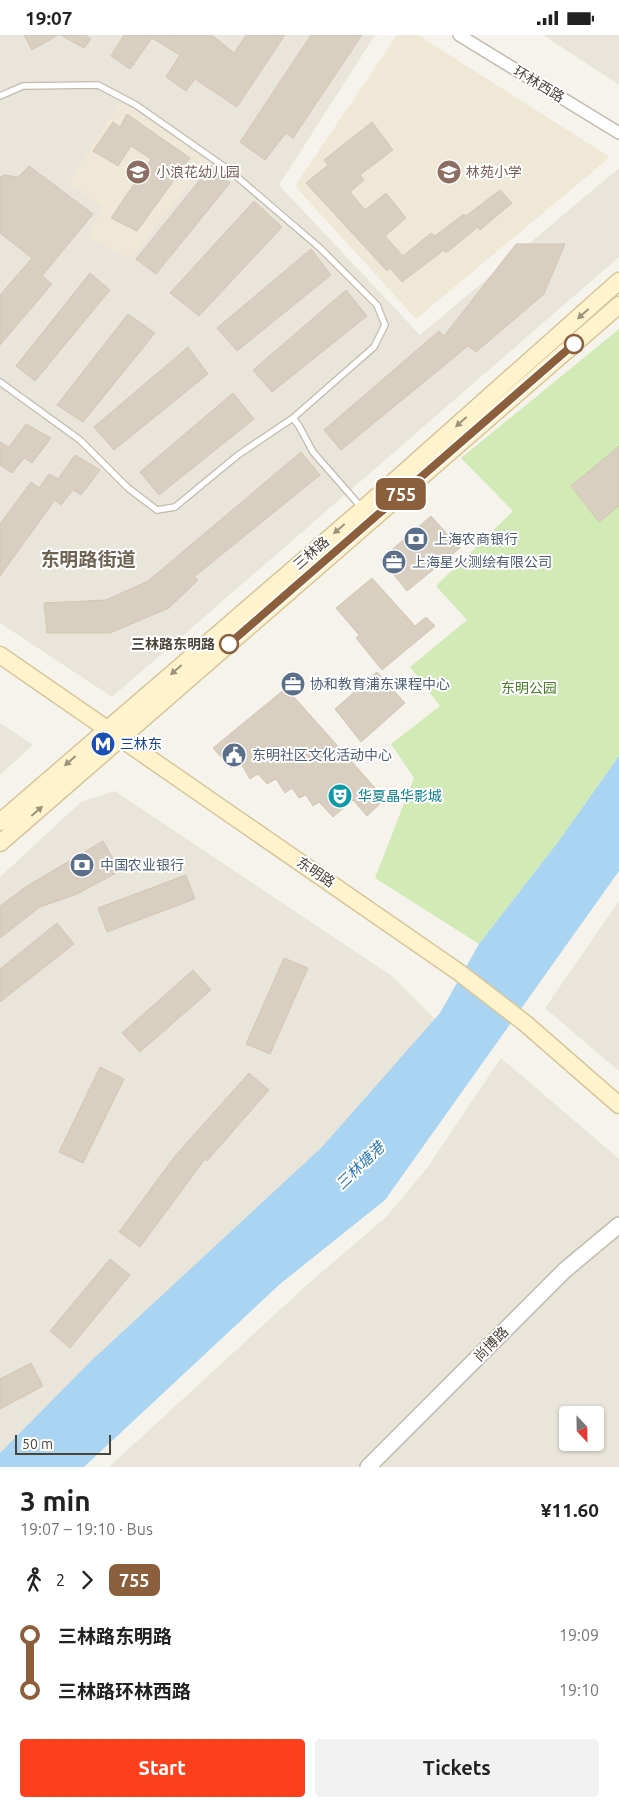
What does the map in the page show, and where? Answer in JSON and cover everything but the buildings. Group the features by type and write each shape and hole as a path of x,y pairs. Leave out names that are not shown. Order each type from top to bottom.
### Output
{"main road":[{"name":"三林路","path":"0,843 114,734 619,281"},
{"name":"三林路","path":"0,821 114,734 619,305"},
{"name":"东明路","path":"0,655 460,973 526,1024 619,1105"}],"street":[{"name":"环林西路","path":"459,35 619,133"},
{"name":"尚博路","path":"368,1467 565,1270 619,1225"}],"lane":[{"path":"0,96 23,86 98,85 136,105 229,171 320,248 376,305 385,325 374,347 293,417 238,455 175,507 157,510 128,488 80,440 0,383"},
{"path":"293,417 313,452 363,509"}],"shaded area":[{"path":"0,35 375,35 279,185 420,335 619,168 619,257 112,697 0,623"},
{"name":"林苑小学","path":"397,35 418,35 610,157 416,319 295,186"},
{"path":"543,35 619,35 619,85 572,54"},
{"name":"小浪花幼儿园","path":"120,102 158,126 208,162 129,260 88,236 102,207 69,182"},
{"path":"0,723 33,745 0,775"},
{"path":"115,791 393,977 435,1019 250,1235 0,1467 0,877 81,802"},
{"path":"619,901 619,1071 545,1008"},
{"path":"501,1058 619,1159 619,1467 109,1467 309,1283 387,1216 427,1168"}],"green space":[{"name":"东明公园","path":"619,329 619,756 558,842 479,944 375,878 414,778 391,744 440,706 410,667 467,620 436,586 513,511 461,458"}],"water":[{"name":"三林塘港","path":"619,756 619,871 385,1200 280,1284 84,1467 0,1467 0,1453 91,1361 322,1147 440,1013 479,944 558,842"}],"bus line":[{"name":"755","path":"229,644 574,344"}],"place":[{"name":"小浪花幼儿园","path":"138,172"},
{"name":"林苑小学","path":"449,172"},
{"name":"上海农商银行","path":"416,539"},
{"name":"上海星火测绘有限公司","path":"394,562"},
{"name":"三林路东明路","path":"229,644"},
{"name":"协和教育浦东课程中心","path":"293,684"},
{"name":"三林东","path":"103,744"},
{"name":"东明社区文化活动中心","path":"234,755"},
{"name":"华夏晶华影城","path":"340,796"},
{"name":"中国农业银行","path":"82,865"}],"district":[{"name":"东明路街道","path":"88,559"}]}
